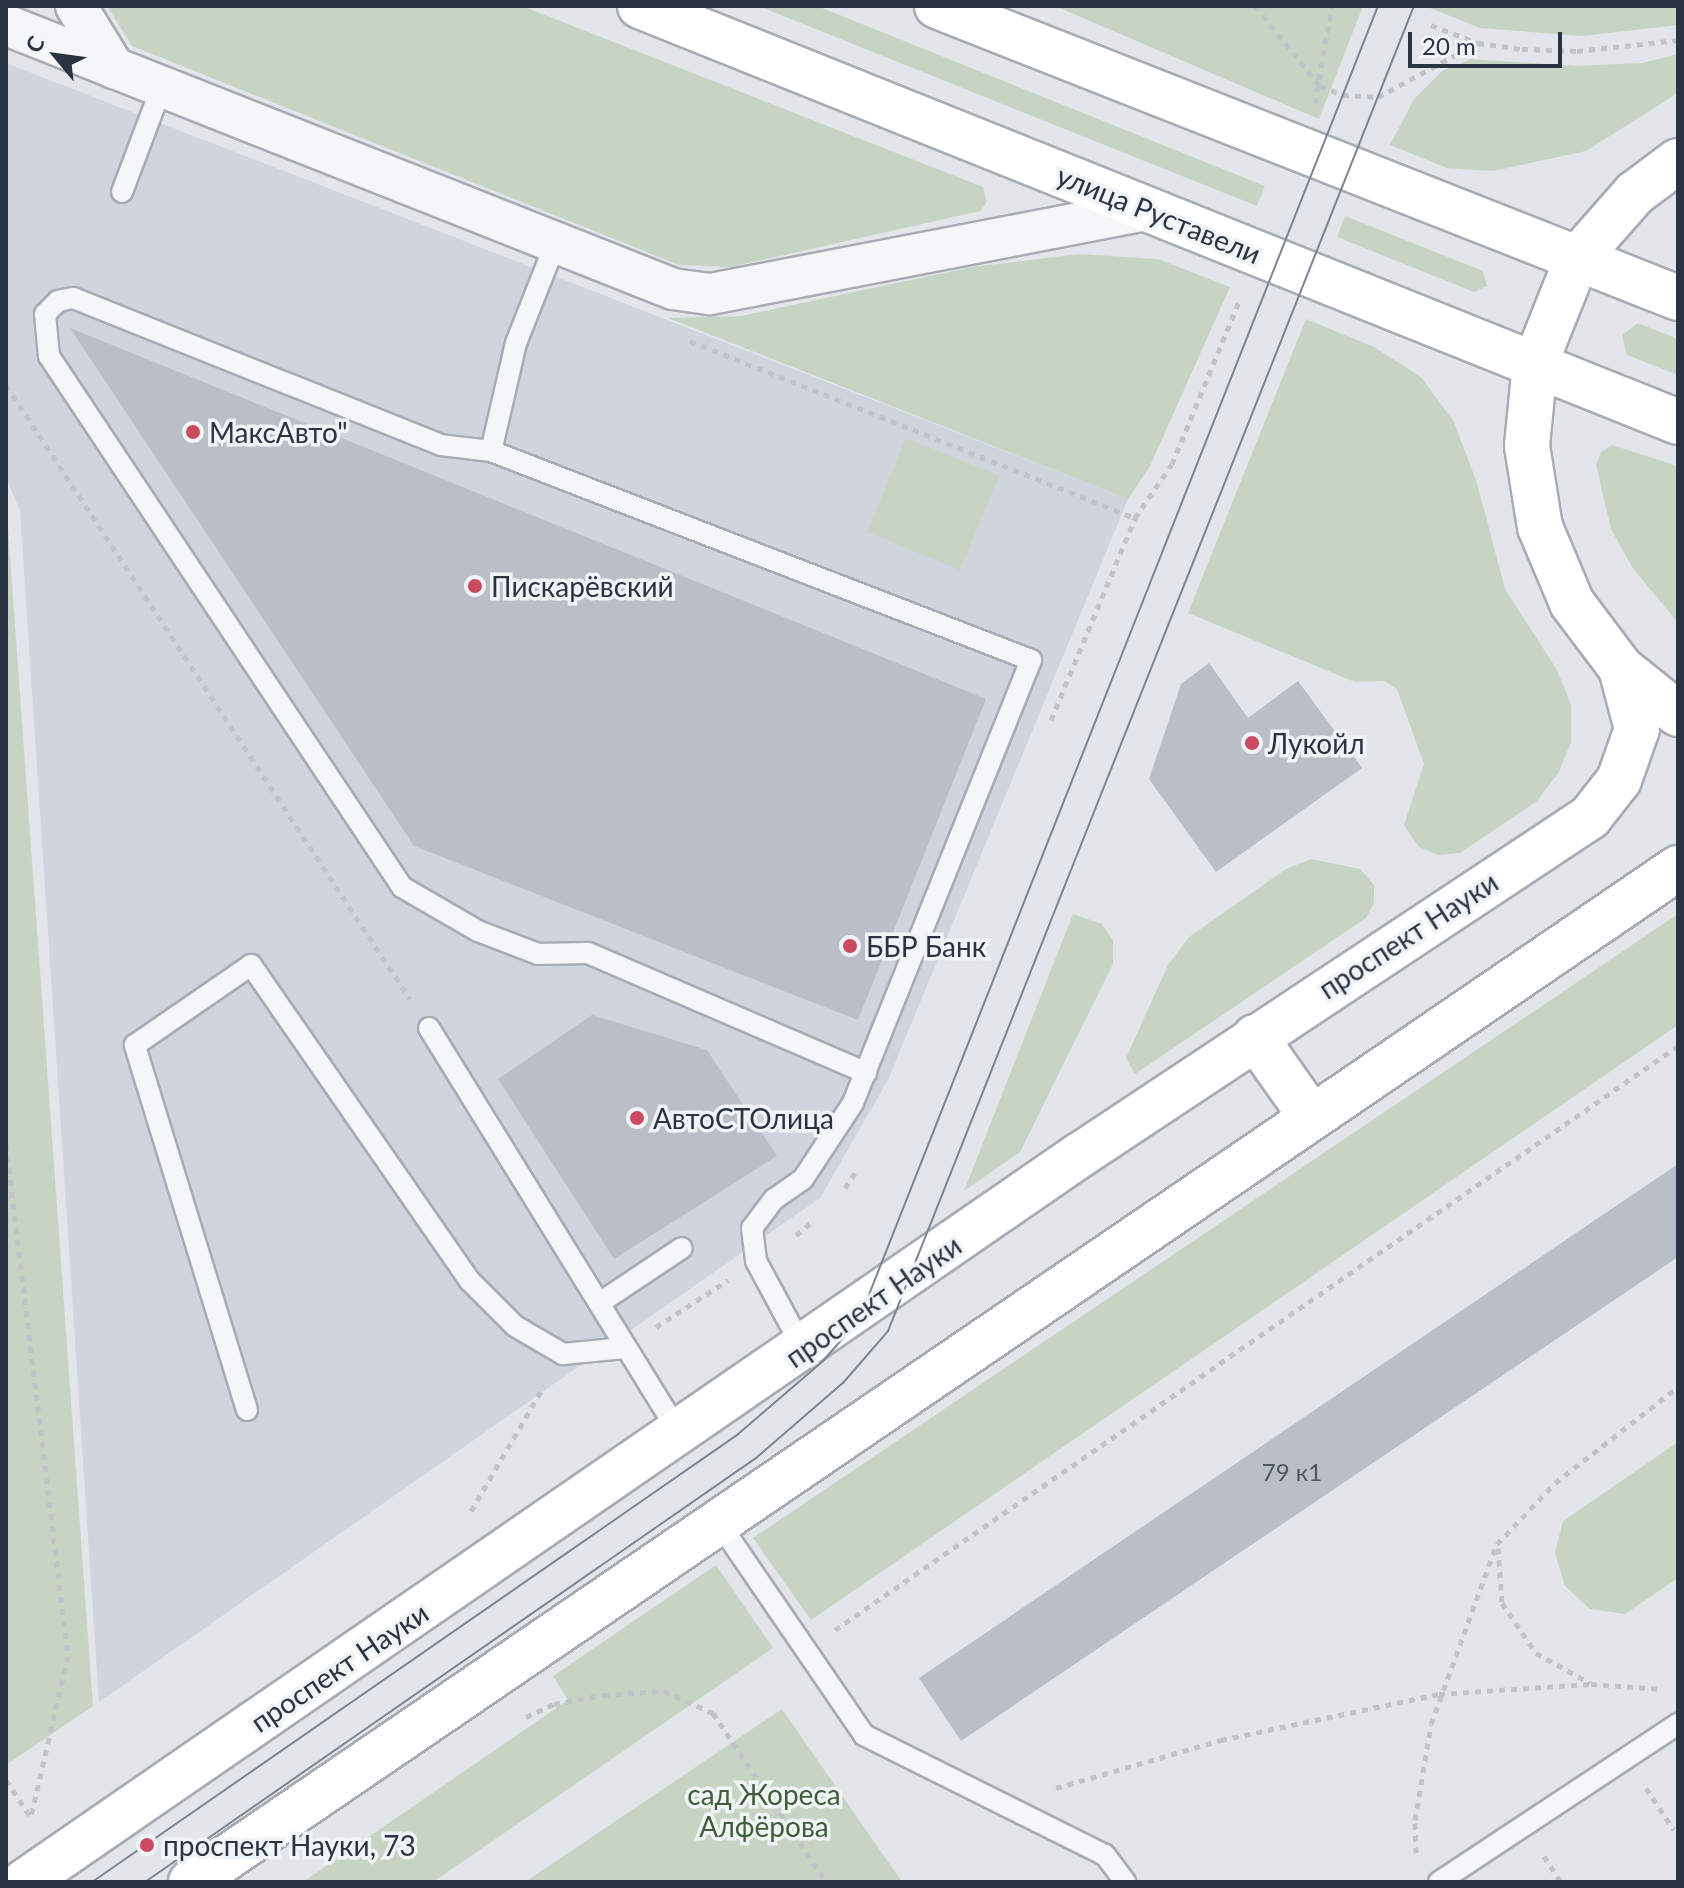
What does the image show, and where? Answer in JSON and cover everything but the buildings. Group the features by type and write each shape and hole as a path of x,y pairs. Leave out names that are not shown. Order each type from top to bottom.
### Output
{"main road":[{"name":"улица Руставели","path":"640,6 1678,422"},
{"path":"937,6 976,14 1678,298"},
{"name":"проспект Науки","path":"1678,161 1635,193 1577,259 1535,364 1527,446 1540,527 1572,603 1621,668 1678,714"},
{"name":"проспект Науки","path":"24,1882 804,1350 1255,1037 1590,817 1619,780 1637,729 1621,668"},
{"path":"191,1882 1310,1115 1678,868"},
{"path":"1255,1037 1310,1115"}],"street":[{"path":"76,6 114,68"},
{"path":"6,25 673,289 710,294 1148,210"}],"lane":[{"path":"122,192 162,86"},
{"path":"491,451 516,343 556,242"},
{"path":"804,1350 756,1261 752,1228 761,1212 803,1179 825,1150 866,1073 1031,660 491,451 441,445 73,298 58,301 45,314 49,356 402,887 478,931 538,954 588,953 866,1073"},
{"path":"247,1410 135,1045 251,965 470,1281 515,1326 563,1354 625,1348"},
{"path":"429,1028 680,1434"},
{"path":"601,1302 682,1248"},
{"path":"719,1523 864,1735 1105,1855 1125,1882"},
{"path":"1439,1882 1678,1724"}],"path":[{"path":"1255,6 1320,86 1343,95 1378,97 1478,43"},
{"path":"1431,25 1478,43 1577,51 1678,40"},
{"path":"6,385 429,1028"},
{"path":"805,1651 1678,1046"},
{"path":"6,1144 68,1656 31,1817"},
{"path":"462,1518 475,1509 563,1354"},
{"path":"1417,1866 1415,1820 1439,1694 1497,1544 1555,1483 1678,1387"},
{"path":"1497,1544 1502,1603 1536,1653 1591,1684"},
{"path":"1001,1805 1221,1740 1439,1694 1591,1684 1678,1690"},
{"path":"511,1723 554,1704 664,1691 713,1713 826,1882"},
{"path":"1626,1758 1674,1830"},
{"path":"6,1780 31,1817"},
{"path":"18,1826 43,1808"}],"shaded area":[{"path":"6,63 1128,499 888,1080 820,1198 99,1702 20,510 6,478"}],"green space":[{"path":"107,6 522,6 983,187 987,202 980,211 731,267 679,265 132,46"},
{"path":"758,6 817,6 1265,186 1257,206"},
{"path":"1055,6 1363,6 1319,119"},
{"path":"1678,6 1678,25 1582,36 1480,28 1430,8"},
{"path":"1678,54 1678,93 1586,151 1493,171 1447,168 1390,145 1414,99 1442,71 1471,59 1576,66 1642,63"},
{"path":"1345,216 1483,271 1487,286 1474,292 1337,237"},
{"path":"1079,254 1158,259 1230,287 1150,466 1128,499 668,318 741,316 972,267"},
{"path":"1306,319 1374,347 1421,377 1454,422 1477,483 1505,589 1557,670 1571,705 1571,742 1559,772 1537,801 1460,853 1438,855 1419,847 1404,825 1424,764 1397,689 1384,681 1355,682 1188,613"},
{"path":"1638,323 1678,339 1678,375 1627,355 1622,335"},
{"path":"906,438 999,476 960,570 867,532"},
{"path":"1612,445 1678,466 1678,623 1632,567 1611,529 1596,465 1601,452"},
{"path":"6,500 93,1706 6,1765"},
{"path":"1311,859 1360,869 1374,885 1374,903 1366,918 1135,1074 1126,1058 1168,965 1189,937 1286,869"},
{"path":"1073,914 1102,924 1113,940 1113,964 1020,1152 964,1191"},
{"path":"1678,914 1678,1025 811,1620 753,1538"},
{"path":"1678,1442 1678,1578 1625,1614 1590,1609 1565,1586 1555,1553 1563,1521"},
{"path":"716,1565 773,1648 433,1882 303,1882 568,1700 553,1676"},
{"name":"сад Жореса Алфёрова","path":"782,1709 902,1882 525,1882"}],"tram line":[{"path":"92,1882 737,1435 822,1362 859,1320 1378,6"},
{"path":"145,1882 756,1458 843,1383 888,1331 1414,6"}],"place":[{"name":"МаксАвто\"","path":"193,432"},
{"name":"Пискарёвский","path":"475,586"},
{"name":"Лукойл","path":"1252,743"},
{"name":"ББР Банк","path":"850,946"},
{"name":"АвтоСТОлица","path":"637,1118"},
{"name":"проспект Науки, 73","path":"147,1845"}]}
